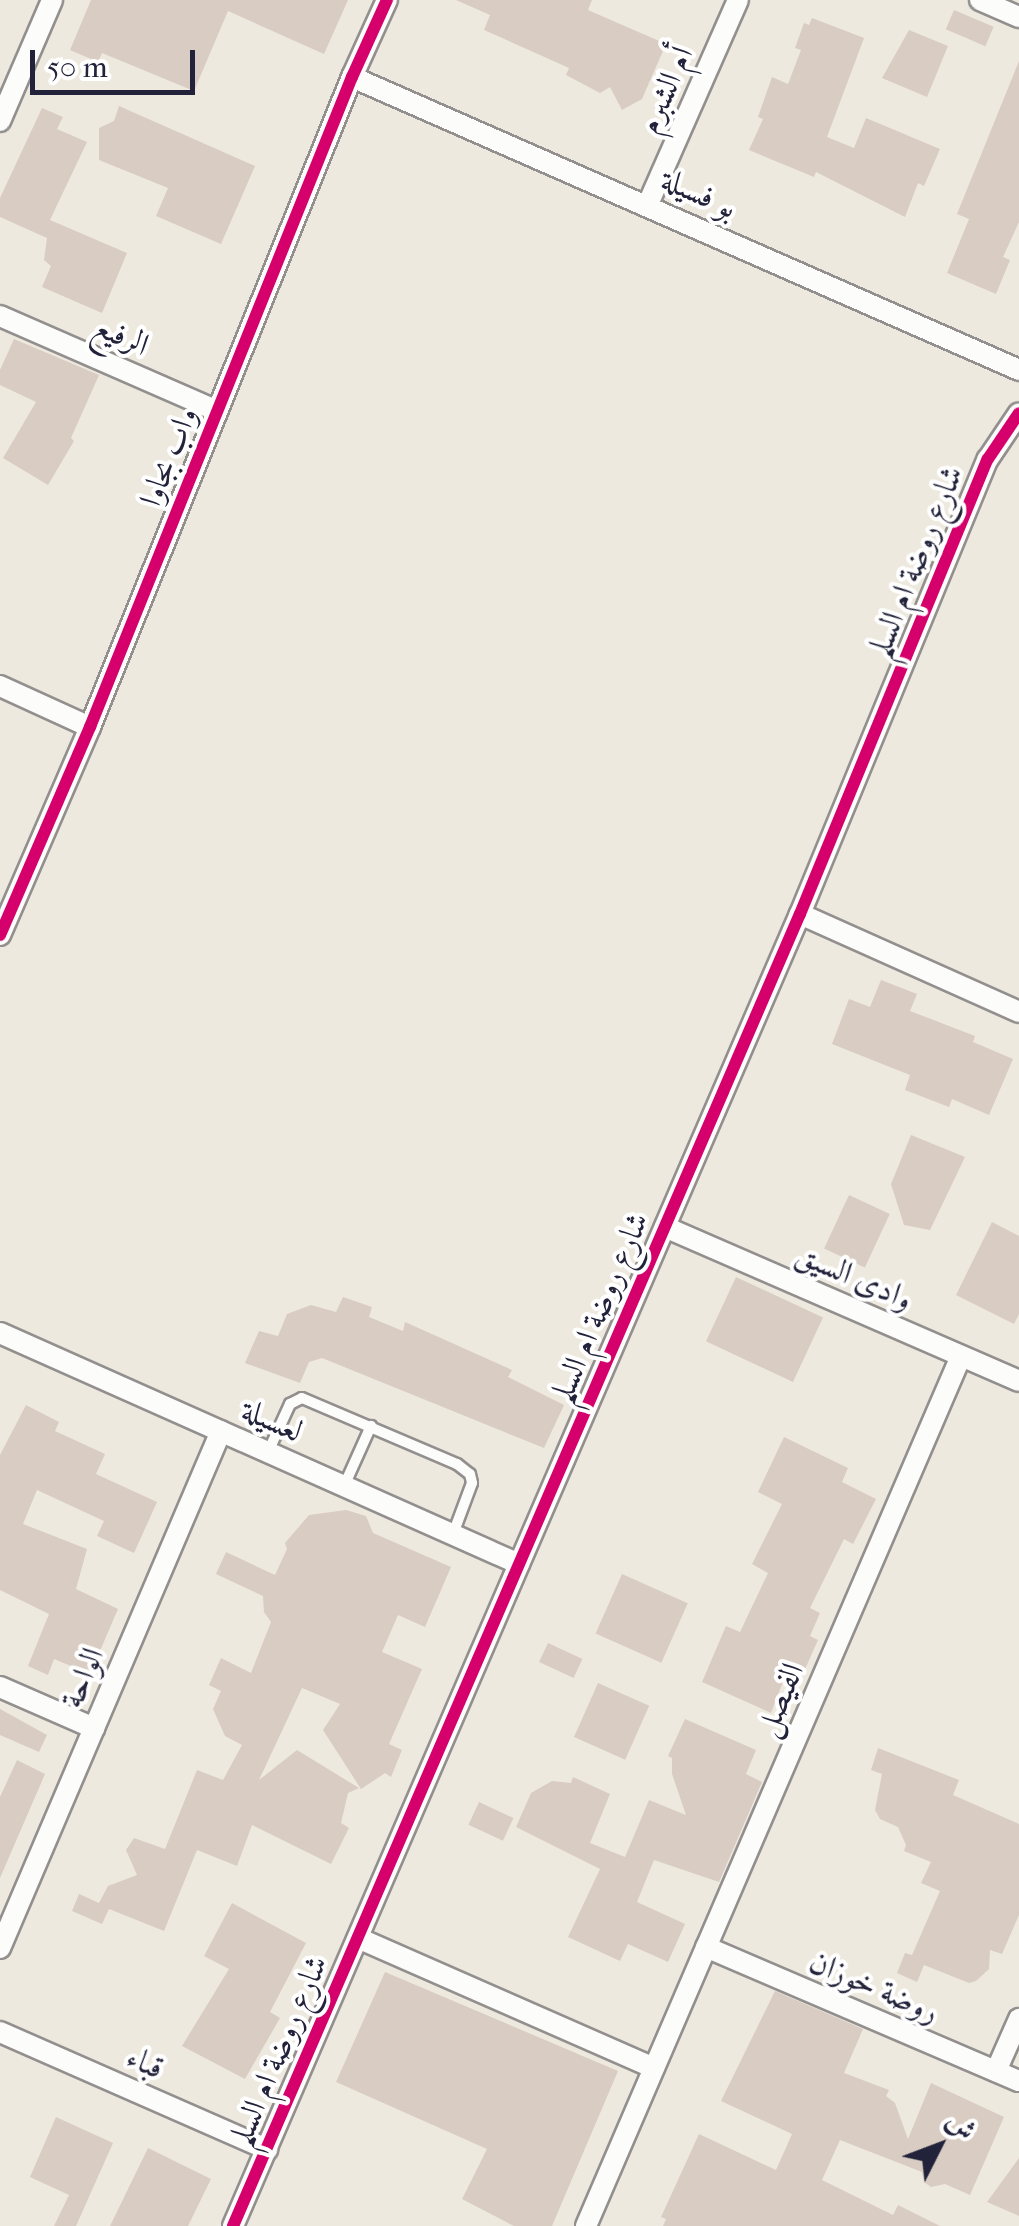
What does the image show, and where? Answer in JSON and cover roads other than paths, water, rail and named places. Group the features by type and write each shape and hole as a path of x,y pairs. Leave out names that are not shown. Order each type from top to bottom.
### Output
{"street":[{"path":"0,121 52,0"},
{"name":"واب بجاوا","path":"0,935 90,727 352,77 387,0"},
{"name":"أم الشبرم","path":"648,204 738,0"},
{"path":"980,0 1019,17"},
{"name":"بو فسيلة","path":"352,77 1019,370"},
{"name":"الرفيع","path":"0,316 217,411"},
{"name":"شارع روضة ام السلم","path":"234,2226 800,914 988,460 1019,414"},
{"path":"0,686 90,727"},
{"path":"800,914 1019,1012"},
{"name":"وادى السيق","path":"665,1227 1019,1381"},
{"name":"لعسيلة","path":"0,1333 519,1564"},
{"name":"الفيصل","path":"586,2226 961,1356"},
{"name":"الواحة","path":"0,1948 221,1431"},
{"path":"0,1687 94,1728"},
{"path":"358,1938 654,2068"},
{"name":"روضة خوزان","path":"706,1948 1019,2081"},
{"path":"996,2071 1019,2019"},
{"name":"قباء","path":"0,2032 267,2149"}],"lane":[{"path":"268,1452 290,1404 302,1398 372,1426 457,1464 470,1474 470,1491 453,1534"},
{"path":"344,1486 372,1426"}]}
